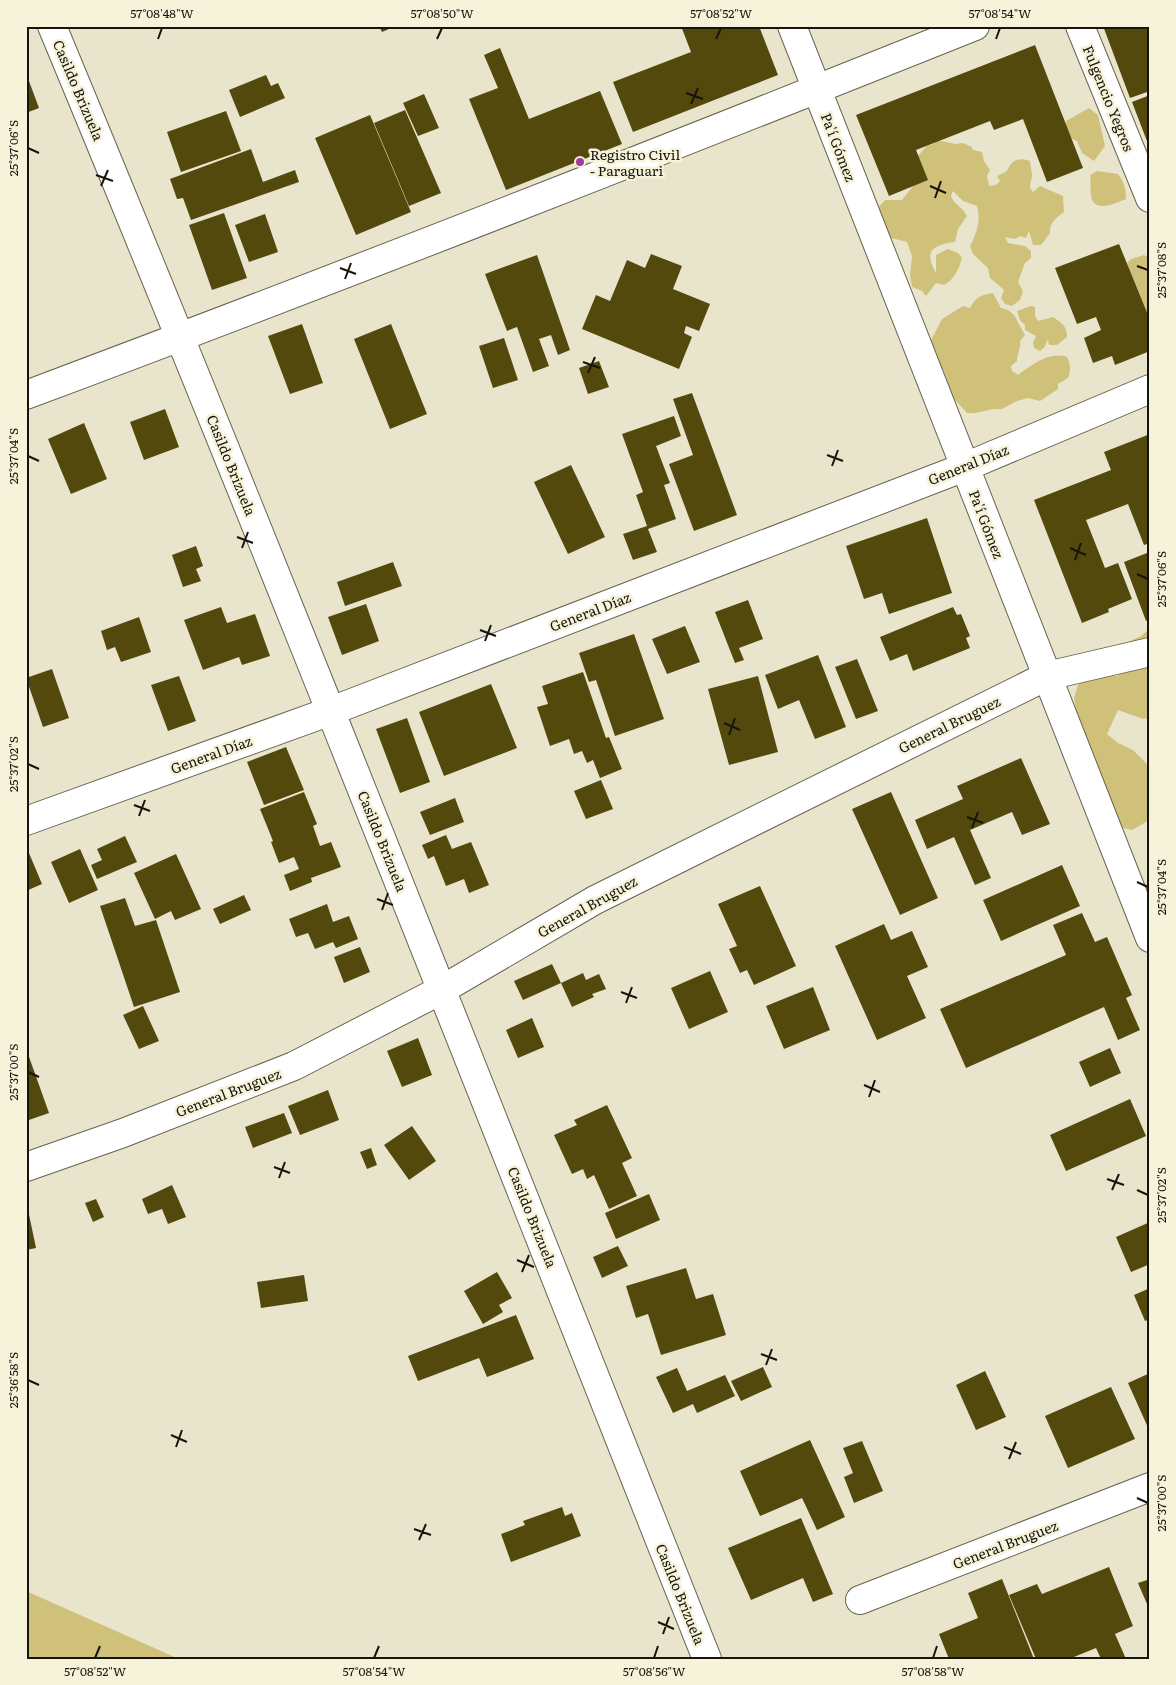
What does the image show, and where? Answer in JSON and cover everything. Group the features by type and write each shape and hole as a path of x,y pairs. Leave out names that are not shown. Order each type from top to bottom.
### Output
{"street":[{"name":"Casildo Brizuela","path":"52,26 181,337 443,989 707,1659"},
{"name":"Pa'í Gómez","path":"792,26 1150,938"},
{"path":"26,395 181,337 817,90 975,26"},
{"name":"Fulgencio Yegros","path":"1080,26 1150,198"},
{"name":"General Díaz","path":"26,821 331,711 965,466 1150,389"},
{"name":"General Bruguez","path":"26,1167 124,1133 294,1066 443,989 595,900 1047,676 1150,652"},
{"name":"General Bruguez","path":"860,1600 1150,1487"}],"shaded area":[{"path":"1089,108 1098,115 1105,146 1094,161 1082,153 1077,141 1068,137 1066,131 1066,121"},
{"path":"937,140 955,144 963,143 972,147 973,150 982,152 984,161 990,170 987,176 989,186 996,185 1000,181 997,176 1007,171 1013,162 1022,159 1030,161 1032,175 1030,186 1033,192 1040,186 1063,196 1064,212 1052,223 1050,233 1041,245 1033,245 1029,231 1026,238 1020,236 1015,239 1005,237 1008,243 1025,246 1031,251 1031,258 1025,263 1018,282 1023,291 1020,300 1012,306 1005,304 1001,298 1004,290 990,278 988,268 973,254 970,246 978,226 977,206 963,201 953,191 951,196 967,216 958,229 955,242 936,247 930,254 930,259 936,273 936,255 948,249 958,253 962,258 956,274 948,283 944,285 936,283 926,296 922,291 912,287 910,275 912,256 907,242 891,238 885,234 878,208 885,200 902,200 913,186 914,160 927,146"},
{"path":"1097,171 1118,174 1124,185 1126,199 1106,206 1096,205 1091,196 1090,175"},
{"path":"1144,255 1150,258 1150,337 1127,263 1131,259"},
{"path":"993,293 1001,308 1008,310 1014,315 1025,335 1020,341 1017,361 1011,366 1012,371 1018,375 1047,357 1061,356 1067,357 1070,372 1068,378 1058,384 1058,389 1040,401 1028,398 1017,401 1002,409 967,413 951,394 944,371 937,363 929,344 942,319 963,306 970,308 979,297"},
{"path":"1031,306 1035,307 1035,316 1038,321 1053,317 1065,327 1067,337 1057,345 1049,345 1048,339 1044,348 1040,351 1034,348 1033,343 1036,336 1025,330 1025,325 1020,320 1017,311"},
{"path":"1150,628 1150,718 1143,719 1118,710 1107,734 1118,743 1133,750 1150,767 1150,817 1146,822 1132,830 1120,827 1078,723 1074,698 1078,685 1088,676 1118,676 1128,642 1141,636"},
{"path":"26,1591 179,1659 26,1659"}],"building":[{"path":"379,26 396,26 382,32"},
{"path":"681,26 759,26 778,75 633,132 613,82 691,52"},
{"path":"1103,26 1150,26 1150,91 1130,98"},
{"path":"1035,45 1083,168 1047,182 1023,119 994,130 990,121 916,150 928,180 889,196 856,115"},
{"path":"500,48 529,119 600,91 622,144 506,190 469,99 498,88 484,55"},
{"path":"26,73 39,108 26,113"},
{"path":"266,75 271,86 278,83 285,98 240,117 229,90"},
{"path":"424,94 439,128 418,136 403,103"},
{"path":"1150,95 1150,149 1132,102"},
{"path":"405,110 441,193 409,206 374,123"},
{"path":"226,111 241,151 181,172 167,132"},
{"path":"370,115 411,212 356,235 315,138"},
{"path":"251,149 263,182 295,170 299,182 191,220 183,198 177,199 170,179"},
{"path":"224,213 247,278 212,290 189,225"},
{"path":"265,214 278,252 249,262 235,225"},
{"path":"1119,244 1150,320 1150,351 1115,365 1112,356 1093,363 1084,338 1101,330 1096,317 1077,324 1055,268"},
{"path":"651,254 682,266 673,289 710,304 699,331 686,326 684,333 692,337 679,369 582,329 596,295 610,301 627,260 645,268"},
{"path":"537,255 570,350 558,355 551,335 539,339 549,366 533,372 517,327 507,331 485,274"},
{"path":"302,324 323,383 290,394 268,336"},
{"path":"391,324 427,414 390,429 354,339"},
{"path":"504,338 518,380 493,388 479,346"},
{"path":"599,361 609,387 588,394 579,368"},
{"path":"692,393 737,515 694,531 669,464 693,455 673,399"},
{"path":"165,409 179,447 144,460 130,422"},
{"path":"674,416 681,436 656,446 670,483 664,485 676,519 648,529 657,552 633,560 623,534 647,526 636,495 643,492 622,434"},
{"path":"84,423 107,479 71,494 48,439"},
{"path":"1150,434 1150,543 1144,545 1128,504 1086,520 1105,568 1118,563 1132,599 1108,609 1109,612 1082,623 1034,500 1111,470 1104,452"},
{"path":"571,465 605,537 568,554 534,482"},
{"path":"927,518 952,593 889,614 882,593 864,599 846,546"},
{"path":"196,546 203,566 196,569 201,581 183,587 172,555"},
{"path":"1147,553 1150,560 1150,619 1146,621 1124,562"},
{"path":"393,562 402,586 345,606 337,582"},
{"path":"748,600 763,639 739,648 744,660 735,663 715,612"},
{"path":"366,604 379,641 342,655 328,617"},
{"path":"221,607 227,623 255,614 270,656 242,665 239,657 203,670 184,620"},
{"path":"953,607 957,615 961,614 970,636 966,638 970,648 913,671 907,654 890,661 880,637"},
{"path":"139,617 151,652 121,662 115,647 107,650 101,631"},
{"path":"685,626 700,662 667,674 652,639"},
{"path":"634,634 664,719 615,736 596,680 589,682 579,653"},
{"path":"818,655 846,727 815,739 799,700 778,709 765,675"},
{"path":"857,659 878,711 856,719 835,667"},
{"path":"52,669 69,718 43,727 26,678"},
{"path":"583,672 606,738 609,737 622,769 600,778 593,760 587,763 582,751 574,754 569,739 550,746 537,707 548,704 542,686"},
{"path":"179,676 196,721 168,731 151,685"},
{"path":"758,676 778,752 729,765 708,689"},
{"path":"491,684 517,748 444,776 419,712"},
{"path":"407,718 430,782 400,793 376,729"},
{"path":"286,747 304,790 264,805 247,762"},
{"path":"1021,758 1050,824 1022,835 1012,812 970,830 991,878 975,885 954,837 927,849 915,820 963,799 957,786"},
{"path":"601,780 613,809 586,819 574,791"},
{"path":"304,792 317,824 313,826 320,846 331,842 341,867 311,878 312,882 290,891 284,875 299,869 294,857 279,863 271,842 273,841 260,809"},
{"path":"891,792 938,898 900,915 852,809"},
{"path":"455,798 464,822 430,835 420,812"},
{"path":"446,835 452,849 471,842 489,885 469,893 464,879 446,886 434,856 428,859 422,845"},
{"path":"125,836 137,862 97,879 91,865 102,860 97,849"},
{"path":"80,849 98,890 69,903 51,862"},
{"path":"29,853 42,884 26,891 26,854"},
{"path":"176,854 201,909 175,920 171,911 155,919 134,873"},
{"path":"1062,865 1080,906 1001,941 983,900"},
{"path":"760,886 796,966 754,985 747,970 740,973 729,949 737,946 718,904"},
{"path":"244,895 251,910 220,924 213,909"},
{"path":"125,898 135,926 156,920 180,992 134,1007 100,906"},
{"path":"327,904 333,922 349,916 358,939 336,948 333,942 315,949 308,933 296,937 289,919"},
{"path":"1082,913 1095,942 1107,937 1132,995 1126,998 1140,1030 1118,1040 1104,1007 966,1068 940,1009 1066,955 1053,925"},
{"path":"884,924 891,940 912,931 928,967 907,976 926,1018 877,1040 835,946"},
{"path":"360,947 370,972 344,983 334,957"},
{"path":"552,964 561,983 523,1000 514,981"},
{"path":"710,971 728,1012 689,1029 671,988"},
{"path":"583,973 586,980 599,974 606,989 592,994 594,997 572,1007 561,983"},
{"path":"813,987 830,1030 784,1049 766,1006"},
{"path":"143,1006 159,1041 139,1049 123,1015"},
{"path":"532,1018 544,1047 518,1058 506,1030"},
{"path":"418,1038 432,1075 402,1087 387,1051"},
{"path":"1110,1048 1121,1073 1090,1087 1079,1062"},
{"path":"28,1054 49,1113 26,1121 26,1055"},
{"path":"328,1090 339,1120 300,1135 288,1106"},
{"path":"1130,1099 1146,1136 1066,1171 1050,1135"},
{"path":"607,1105 632,1158 622,1163 637,1196 609,1209 594,1175 587,1179 583,1169 572,1174 554,1135 577,1125 574,1120"},
{"path":"284,1113 292,1133 253,1148 245,1127"},
{"path":"412,1126 436,1161 409,1180 384,1145"},
{"path":"371,1148 377,1165 367,1169 360,1152"},
{"path":"172,1185 186,1217 168,1224 162,1209 148,1214 142,1199"},
{"path":"649,1194 660,1220 616,1239 605,1213"},
{"path":"96,1199 104,1217 93,1222 85,1203"},
{"path":"26,1200 36,1248 26,1250"},
{"path":"1150,1222 1150,1264 1131,1272 1116,1237"},
{"path":"618,1246 628,1266 602,1278 593,1257"},
{"path":"686,1268 696,1299 713,1294 726,1335 661,1355 648,1314 636,1318 626,1286"},
{"path":"497,1272 512,1298 499,1305 503,1312 483,1324 464,1291"},
{"path":"304,1275 308,1301 261,1308 257,1282"},
{"path":"1150,1288 1150,1319 1145,1321 1134,1295"},
{"path":"516,1315 534,1359 487,1377 479,1358 418,1381 408,1356"},
{"path":"763,1367 772,1387 741,1401 731,1381"},
{"path":"677,1368 687,1391 725,1375 735,1396 697,1413 693,1404 673,1413 656,1377"},
{"path":"985,1371 1006,1417 976,1430 956,1385"},
{"path":"1150,1373 1150,1432 1128,1383"},
{"path":"1111,1387 1135,1439 1068,1468 1045,1416"},
{"path":"810,1440 845,1517 817,1530 802,1498 760,1516 740,1471"},
{"path":"862,1441 883,1491 854,1503 844,1477 853,1473 843,1448"},
{"path":"562,1507 565,1516 572,1513 581,1536 511,1562 501,1534 525,1525 523,1521"},
{"path":"801,1518 833,1594 813,1602 803,1578 751,1600 728,1548"},
{"path":"1109,1567 1133,1626 1115,1634 1126,1659 1101,1659 1096,1648 1069,1659 1036,1659 1009,1595 1037,1584 1042,1594"},
{"path":"1002,1579 1034,1659 949,1659 939,1634 978,1618 968,1593"},
{"path":"1150,1579 1150,1611 1138,1583"}],"place":[{"name":"Registro Civil - Paraguari","path":"580,162"}]}
